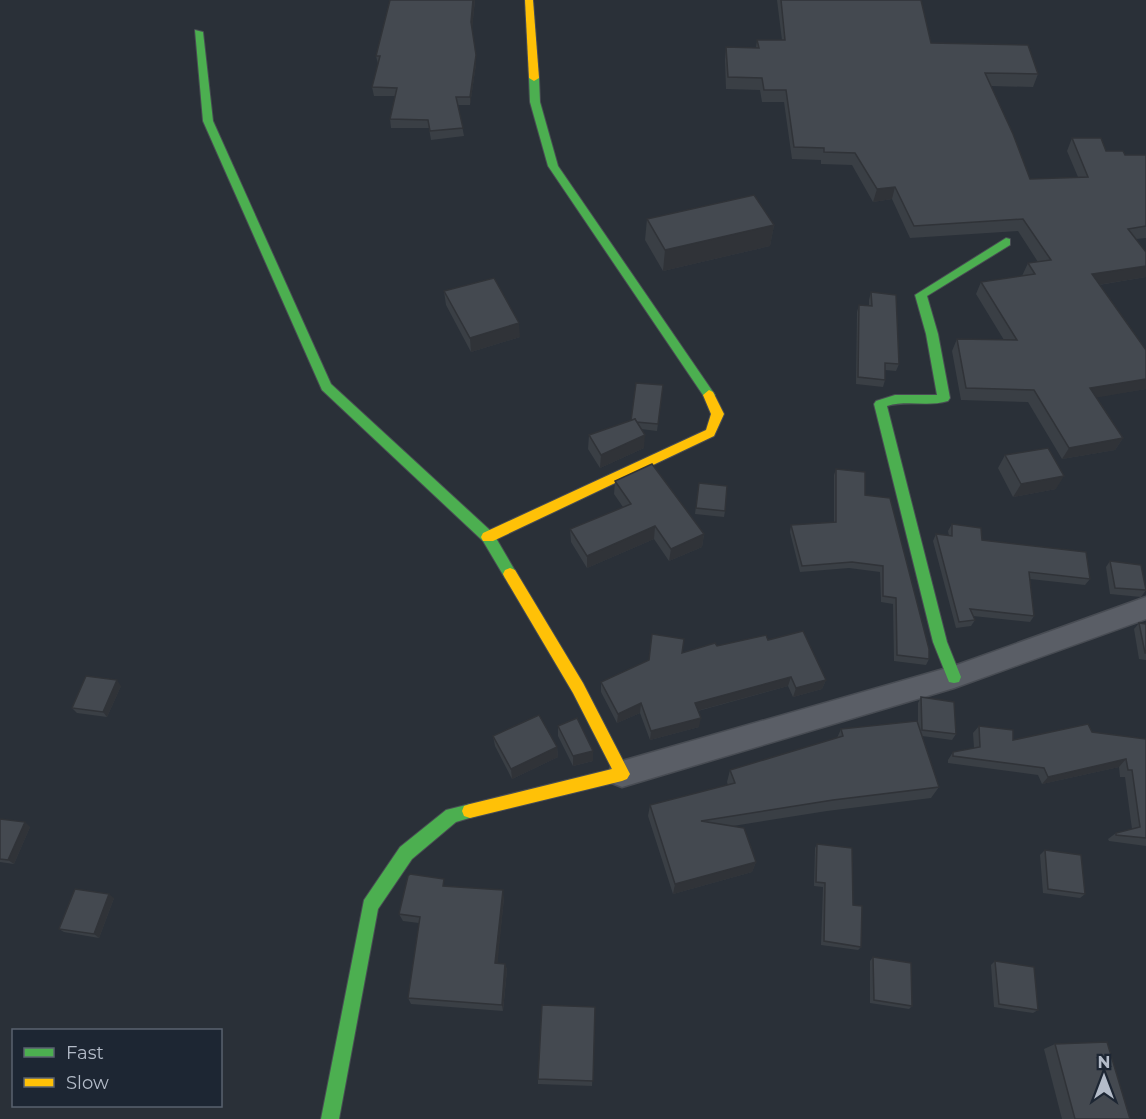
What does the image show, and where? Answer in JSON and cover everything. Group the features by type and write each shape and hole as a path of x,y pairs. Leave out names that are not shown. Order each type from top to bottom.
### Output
{"street":[{"path":"488,537 710,433 718,419 717,407 553,166 535,102 529,0"},
{"path":"198,32 208,121 326,387 488,537 578,687 591,717 622,774"},
{"path":"954,677 940,642 880,404 888,398 937,402 944,398 932,334 921,295 1006,242"},
{"path":"330,1119 370,906 406,854 452,815 622,774 954,677 1146,609"}],"building":[{"path":"390,0 473,0 471,22 476,55 470,97 456,97 463,128 430,131 428,120 390,119 397,88 372,87 380,56 376,56"},
{"path":"781,0 921,0 931,43 1028,45 1038,74 985,73 1013,134 1030,179 1088,177 1072,138 1101,138 1106,151 1123,151 1125,155 1146,155 1146,226 1128,229 1146,252 1146,266 1092,274 1146,350 1146,379 1090,388 1123,438 1069,448 1034,390 966,388 957,339 1017,340 981,282 1035,274 1028,263 1051,260 1023,219 914,226 895,187 877,189 855,153 824,152 824,148 794,147 786,90 764,90 762,78 728,77 726,47 759,48 757,40 785,40"},
{"path":"754,195 774,225 665,250 647,219"},
{"path":"494,278 519,323 470,338 444,291"},
{"path":"871,292 896,295 899,364 885,363 885,380 858,377 859,305 872,306"},
{"path":"636,383 663,385 658,424 636,422 635,419 631,421"},
{"path":"635,419 645,435 601,455 589,435"},
{"path":"1048,448 1064,476 1021,484 1005,455"},
{"path":"652,464 704,534 671,549 655,526 587,556 570,529 631,504 615,481"},
{"path":"836,469 865,472 865,495 890,498 929,649 929,659 897,655 896,598 883,596 883,566 852,562 802,566 791,525 836,522"},
{"path":"699,483 727,486 725,511 696,508"},
{"path":"952,524 981,528 982,540 1086,552 1090,579 1029,572 1034,616 970,609 975,620 959,622 936,534 952,536"},
{"path":"1110,561 1141,565 1146,590 1115,588"},
{"path":"1139,623 1146,624 1146,653 1145,653"},
{"path":"803,631 826,680 796,688 791,677 695,703 701,718 651,731 641,703 618,714 601,682 649,660 652,634 684,639 682,653 715,643 717,646 766,635 768,640"},
{"path":"86,676 117,680 103,712 72,708"},
{"path":"921,697 954,702 956,734 922,730"},
{"path":"539,715 557,747 511,769 493,736"},
{"path":"577,718 593,751 573,756 558,726"},
{"path":"917,721 939,787 833,800 701,821 744,828 756,862 675,884 650,805 735,783 730,770 843,736 841,729"},
{"path":"1088,724 1092,732 1146,739 1146,838 1116,835 1116,833 1140,827 1132,770 1128,770 1126,759 1048,777 1044,768 953,756 953,752 980,747 979,726 1013,730 1013,740"},
{"path":"0,819 25,822 8,860 0,859"},
{"path":"817,844 852,848 853,905 862,906 861,947 824,941 825,883 816,882"},
{"path":"1045,850 1081,855 1085,894 1048,889"},
{"path":"410,874 444,879 443,886 503,890 495,963 505,964 502,1005 408,998 420,917 399,914"},
{"path":"75,889 109,894 94,934 59,929"},
{"path":"873,957 911,963 912,1006 874,1000"},
{"path":"995,961 1034,967 1038,1010 999,1004"},
{"path":"542,1005 595,1007 593,1081 538,1079"},
{"path":"1107,1042 1130,1119 1075,1119 1055,1044"}],"traffic: fast":[{"path":"198,32 208,121 326,387 488,537 510,574"},
{"path":"534,78 535,102 553,166 709,395"},
{"path":"954,677 940,642 880,404 895,399 936,400 944,398 932,334 921,295 1006,242"},
{"path":"330,1119 370,906 406,853 452,815 470,811"}],"traffic: slow":[{"path":"529,0 534,78"},
{"path":"488,537 710,433 716,422 717,414 709,395"},
{"path":"470,811 622,774 578,688 510,574"}]}
